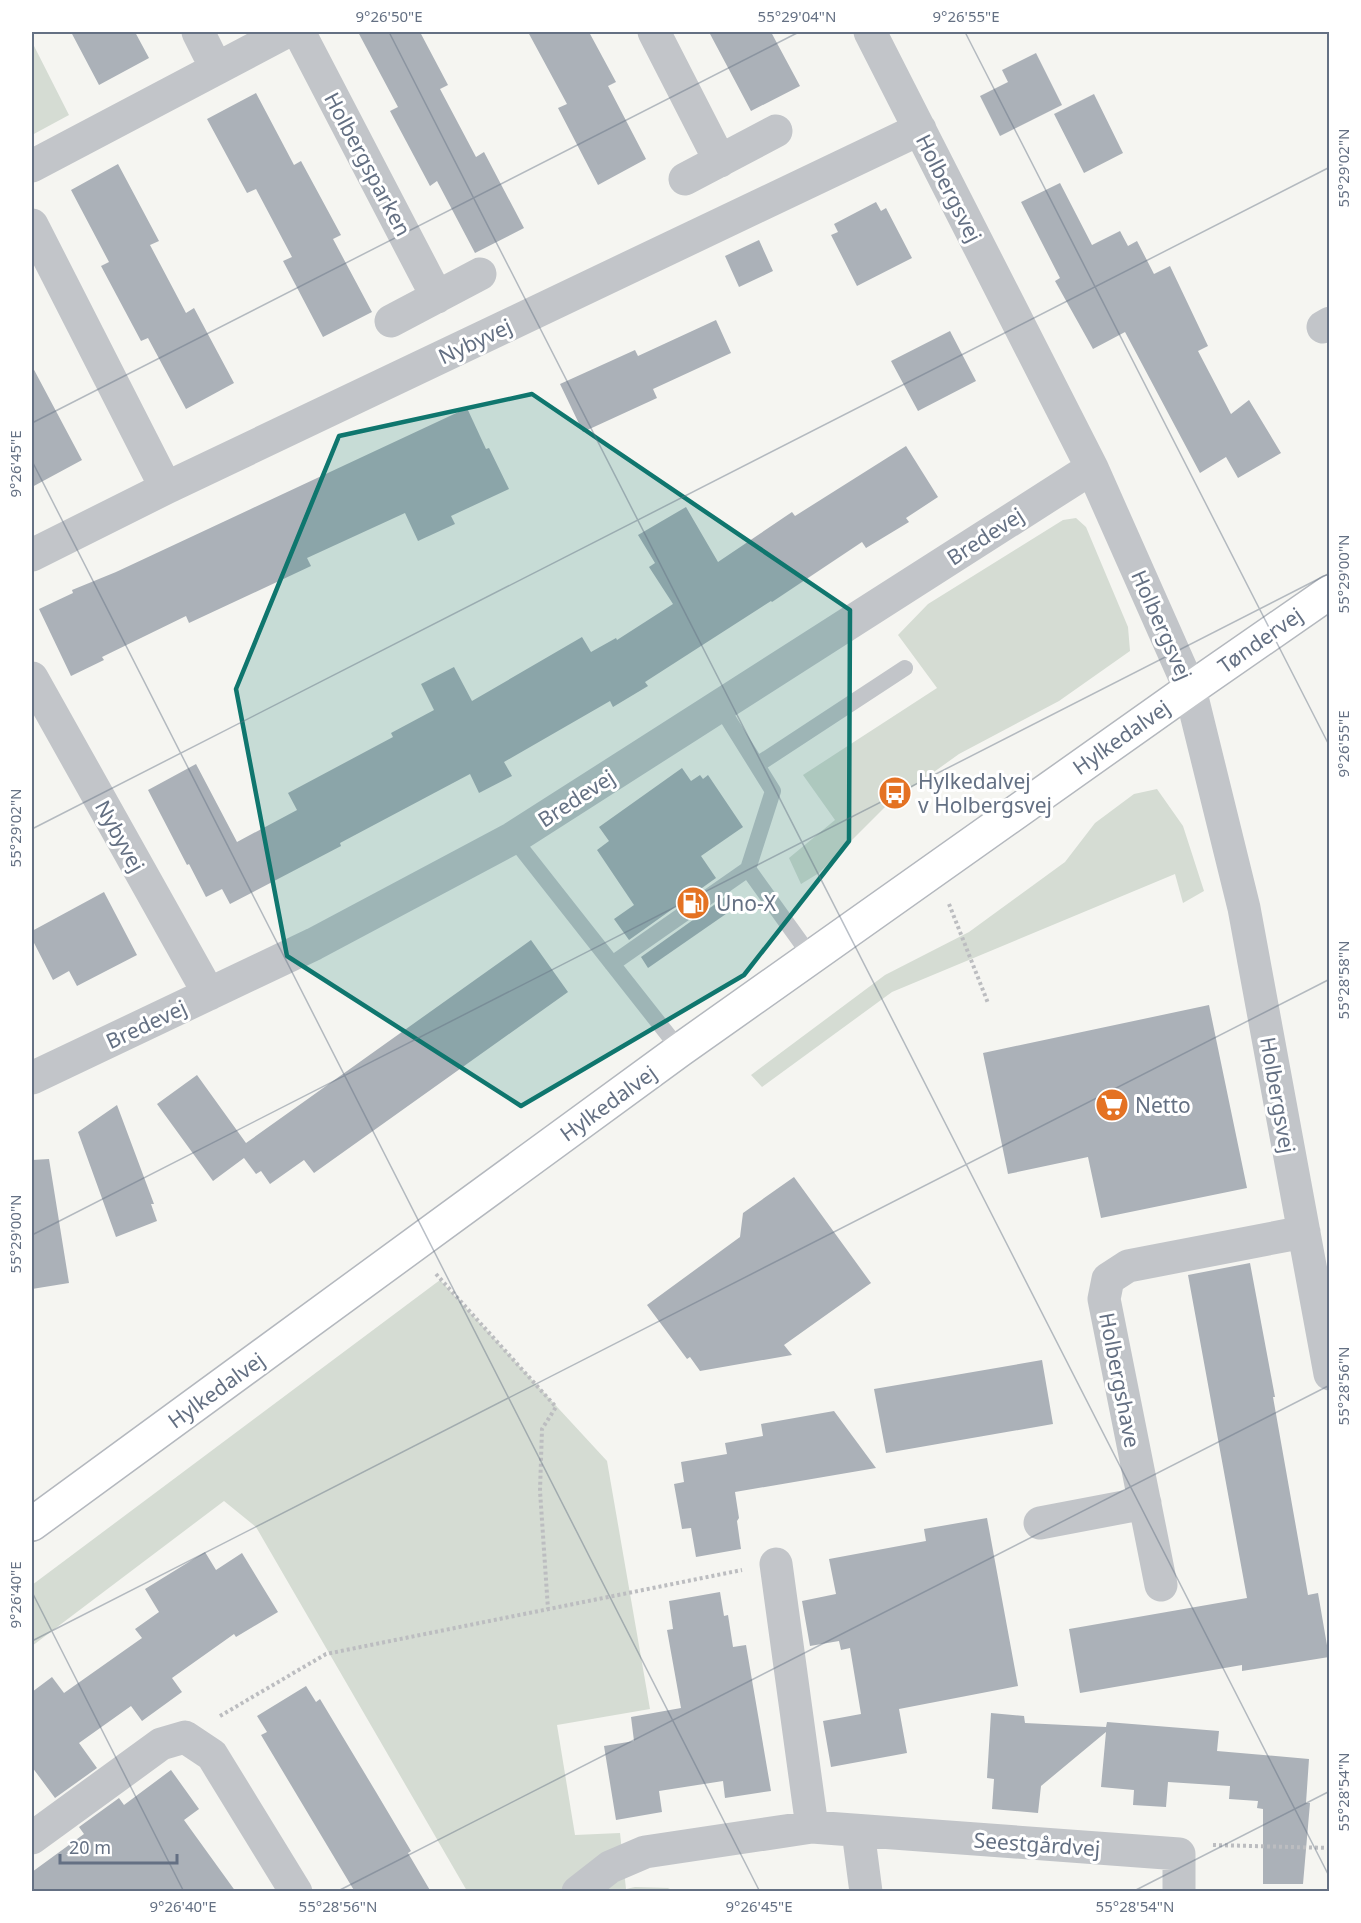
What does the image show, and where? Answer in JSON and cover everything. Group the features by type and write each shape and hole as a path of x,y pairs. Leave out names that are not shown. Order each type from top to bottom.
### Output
{"street":[{"path":"198,32 216,68"},
{"path":"32,166 286,32"},
{"name":"Holbergsparken","path":"299,32 437,297"},
{"path":"654,32 720,160"},
{"name":"Holbergsvej","path":"870,32 1092,468 1190,688 1244,908 1329,1374"},
{"name":"Nybyvej","path":"32,555 166,488 920,129"},
{"path":"685,178 776,131"},
{"path":"32,225 166,488"},
{"path":"391,321 480,274"},
{"name":"Bredevej","path":"32,1078 314,944 513,838 1092,468"},
{"name":"Tøndervej","path":"1190,688 1329,592"},
{"name":"Nybyvej","path":"32,678 209,994"},
{"name":"Hylkedalvej","path":"32,1524 680,1050 1190,688"},
{"name":"Holbergshave","path":"1161,1585 1104,1299 1108,1279 1128,1266 1304,1232"},
{"path":"1040,1523 1145,1503"},
{"path":"776,1564 812,1827"},
{"path":"32,1838 160,1744 185,1737 212,1755 296,1892"},
{"name":"Seestgårdvej","path":"578,1892 610,1867 645,1852 812,1827 1179,1854"},
{"path":"858,1831 866,1892"},
{"path":"1179,1854 1179,1892"}],"lane":[{"path":"757,765 905,668"},
{"path":"612,964 748,869 773,791 720,706"},
{"path":"513,838 680,1050"},
{"path":"748,869 812,958"}],"path":[{"path":"935,870 988,1002"},
{"path":"411,1247 556,1407 542,1429 540,1491 548,1609"},
{"path":"185,1737 326,1654 776,1564"},
{"path":"1179,1854 1212,1845 1329,1848"}],"highlighted area":[{"path":"532,394 850,610 849,841 744,975 521,1106 287,956 236,689 339,436"}],"shaded area":[{"path":"32,42 69,115 32,135"},
{"path":"1076,518 1086,527 1128,627 1130,651 1059,701 959,754 885,807 819,873 801,884 789,858 835,820 803,775 937,688 898,635 928,604 1063,520"},
{"path":"1157,789 1183,826 1204,891 1183,903 1175,874 892,992 762,1087 751,1075 885,975 969,932 1065,862 1095,823 1134,794"},
{"path":"440,1280 607,1461 650,1709 557,1725 575,1835 620,1833 626,1889 670,1888 661,1892 467,1891 256,1527 224,1501 32,1646 32,1585"}],"building":[{"path":"71,32 135,32 149,58 99,85"},
{"path":"358,32 420,32 448,85 440,89 476,157 484,152 524,228 475,253 437,181 430,186 390,111 398,107"},
{"path":"528,32 589,32 616,82 608,86 646,159 598,185 558,108 567,104"},
{"path":"709,32 771,32 800,86 751,111"},
{"path":"1036,53 1062,105 1000,136 980,96 1008,82 1002,70"},
{"path":"256,93 294,165 301,161 341,235 333,239 372,312 323,337 283,261 292,257 256,189 247,193 207,119"},
{"path":"1094,94 1123,153 1084,173 1054,114"},
{"path":"118,164 159,241 150,245 186,313 194,308 234,383 186,409 148,338 141,341 101,266 109,262 71,190"},
{"path":"1060,183 1092,245 1120,231 1128,246 1137,241 1154,274 1170,266 1208,346 1198,351 1231,414 1249,400 1281,453 1238,478 1226,457 1200,473 1125,332 1093,349 1055,281 1060,278 1021,202"},
{"path":"876,202 881,211 886,208 912,258 857,286 831,235 838,232 834,224"},
{"path":"759,240 773,271 739,287 725,256"},
{"path":"716,320 731,353 653,389 657,398 583,432 560,384 635,350 638,356"},
{"path":"950,331 976,381 918,411 891,361"},
{"path":"32,366 82,460 32,487"},
{"path":"467,408 486,449 489,448 509,489 451,516 455,524 418,541 405,513 307,558 311,566 189,623 186,616 102,657 104,660 71,676 39,609 73,593 72,590 116,572"},
{"path":"906,446 938,497 906,518 909,522 866,548 862,542 645,682 648,686 613,707 610,701 504,762 512,776 479,793 470,774 340,843 341,846 230,904 222,889 206,897 148,790 196,764 237,842 297,810 288,793 393,737 391,733 434,710 421,684 454,667 472,701 582,637 591,652 616,638 617,640 673,604 649,567 655,563 638,535 686,507 718,562 792,512 795,516"},
{"path":"682,768 691,781 700,775 703,779 708,775 743,827 701,856 716,878 629,940 614,919 634,905 597,850 609,841 599,827"},
{"path":"104,892 137,955 77,986 69,971 53,980 32,939 32,931"},
{"path":"728,895 736,907 648,968 641,957"},
{"path":"531,940 568,992 314,1173 304,1160 270,1184 261,1171 256,1174 244,1158 213,1181 157,1104 197,1075 246,1143"},
{"name":"Netto","path":"1209,1005 1247,1188 1101,1218 1088,1157 1008,1174 983,1053"},
{"path":"117,1105 154,1204 151,1204 157,1221 116,1237 78,1132"},
{"path":"49,1159 69,1283 32,1289 32,1160"},
{"path":"794,1177 871,1283 784,1345 792,1355 700,1371 690,1357 687,1359 647,1305 740,1237 743,1213"},
{"path":"1250,1263 1308,1595 1318,1593 1329,1657 1242,1671 1242,1665 1080,1693 1069,1629 1247,1598 1188,1275"},
{"path":"1042,1360 1053,1424 886,1453 874,1389"},
{"path":"834,1411 876,1468 735,1492 741,1549 696,1557 691,1528 682,1529 674,1484 684,1482 681,1462 727,1454 725,1443 763,1436 761,1424"},
{"path":"987,1518 1018,1686 899,1709 907,1753 831,1767 823,1721 861,1714 850,1648 841,1650 839,1641 810,1646 802,1601 836,1594 829,1559 926,1541 924,1529"},
{"path":"205,1552 216,1570 242,1553 278,1612 236,1637 234,1634 172,1678 182,1692 142,1721 131,1706 79,1743 97,1768 55,1798 32,1767 32,1692 52,1677 64,1693 142,1638 135,1629 159,1612 145,1589"},
{"path":"720,1592 724,1616 728,1615 733,1647 746,1645 771,1791 725,1798 723,1781 659,1791 662,1812 616,1820 604,1746 634,1741 631,1717 681,1708 667,1630 673,1629 669,1601"},
{"path":"306,1686 316,1702 320,1699 411,1851 408,1853 431,1892 355,1892 261,1735 267,1732 257,1716"},
{"path":"991,1713 1024,1716 1025,1723 1106,1727 1107,1722 1219,1731 1217,1751 1309,1759 1306,1803 1310,1803 1303,1884 1263,1884 1263,1809 1257,1808 1258,1801 1229,1799 1230,1786 1168,1782 1166,1807 1133,1805 1134,1790 1101,1787 1106,1732 1041,1786 1038,1813 992,1809 994,1779 987,1778"},
{"path":"171,1770 199,1809 184,1820 236,1892 32,1892 32,1872 84,1834 79,1827 119,1798 124,1805"}],"place":[{"name":"Hylkedalvej v Holbergsvej","path":"895,793"},
{"name":"Uno-X","path":"693,903"},
{"name":"Netto","path":"1112,1105"}]}
